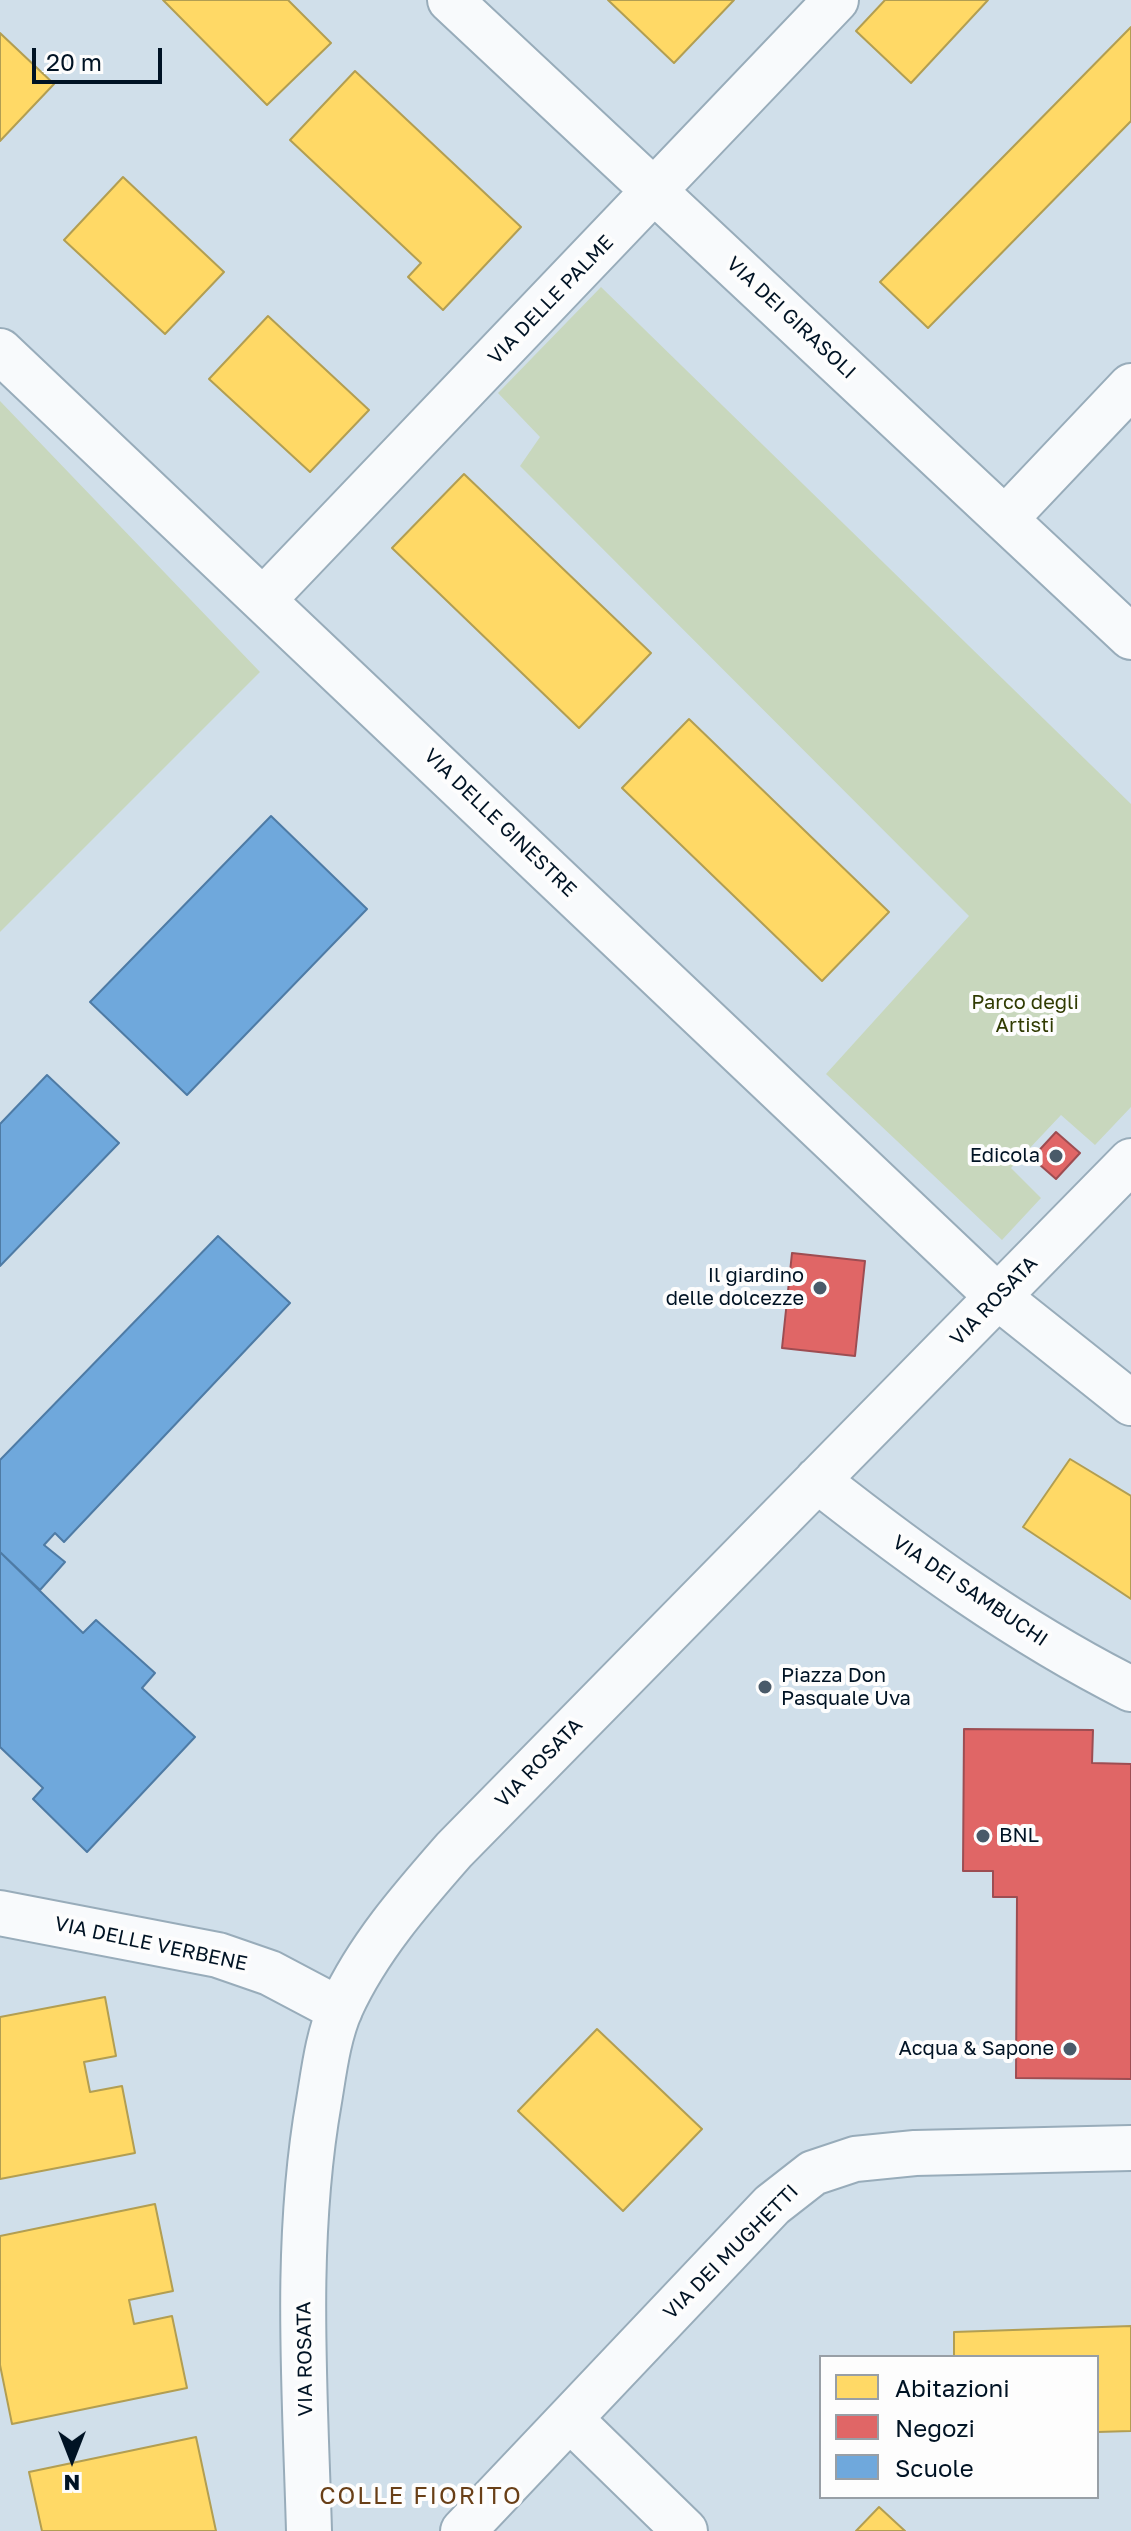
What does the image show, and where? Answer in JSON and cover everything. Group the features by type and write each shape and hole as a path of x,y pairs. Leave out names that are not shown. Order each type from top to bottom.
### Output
{"street":[{"name":"VIA DEI GIRASOLI","path":"450,0 1131,637"},
{"name":"VIA DELLE PALME","path":"264,599 656,192 836,0"},
{"name":"VIA DELLE GINESTRE","path":"0,351 998,1297 1131,1403"},
{"path":"1005,519 1131,386"},
{"name":"VIA ROSATA","path":"309,2531 304,2335 306,2192 325,2064 340,2010 392,1923 454,1850 1131,1161"},
{"name":"VIA DEI SAMBUCHI","path":"817,1480 923,1563 1037,1637 1131,1689"},
{"name":"VIA DELLE VERBENE","path":"0,1913 218,1955 270,1973 340,2010"},
{"name":"VIA DEI MUGHETTI","path":"463,2531 772,2205 813,2173 855,2159 898,2153 1131,2148"},
{"path":"570,2419 685,2531"}],"green space":[{"name":"Parco degli Artisti","path":"601,287 1131,804 1131,1107 1095,1145 1061,1115 1011,1168 1041,1198 1002,1240 826,1074 969,916 520,466 540,437 498,393"},
{"path":"0,401 260,672 0,932"}],"building: Abitazioni":[{"path":"163,0 288,0 331,43 267,105"},
{"path":"608,0 734,0 674,63"},
{"path":"885,0 988,0 911,83 856,31"},
{"path":"1131,27 1131,121 928,328 880,282"},
{"path":"0,33 54,84 0,141"},
{"path":"355,71 521,227 443,310 408,277 421,263 290,140"},
{"path":"123,177 224,272 165,334 64,240"},
{"path":"268,316 369,410 310,472 209,379"},
{"path":"464,474 651,653 579,728 392,548"},
{"path":"689,719 889,912 822,981 622,788"},
{"path":"1070,1459 1131,1496 1131,1599 1023,1527"},
{"path":"105,1997 116,2056 84,2062 90,2092 122,2086 135,2153 0,2179 0,2017"},
{"path":"597,2029 702,2129 623,2211 518,2111"},
{"path":"155,2204 173,2291 129,2300 134,2324 172,2316 187,2388 12,2424 0,2365 0,2236"},
{"path":"1131,2326 1131,2431 1099,2432 1099,2355 954,2355 954,2332"},
{"path":"196,2437 216,2531 42,2531 29,2472"},
{"path":"879,2507 905,2531 856,2531"}],"building: Negozi":[{"name":"Edicola","path":"1056,1132 1080,1153 1056,1179 1032,1158"},
{"path":"792,1253 865,1261 855,1356 782,1348"},
{"path":"964,1729 1093,1730 1092,1763 1131,1764 1131,2079 1016,2078 1017,1897 993,1897 993,1871 963,1871"}],"building: Scuole":[{"path":"271,816 367,909 187,1095 90,1002"},
{"path":"47,1075 119,1143 0,1266 0,1124"},
{"path":"218,1236 290,1303 64,1542 55,1533 44,1545 65,1562 40,1590 0,1552 0,1460"},
{"path":"0,1552 83,1633 96,1620 155,1673 142,1688 195,1737 87,1852 33,1799 43,1788 0,1747"}],"place":[{"name":"Edicola","path":"1056,1156"},
{"name":"Il giardino delle dolcezze","path":"820,1288"},
{"name":"Piazza Don Pasquale Uva","path":"765,1687"},
{"name":"BNL","path":"983,1836"},
{"name":"Acqua & Sapone","path":"1070,2049"}],"district":[{"name":"COLLE FIORITO","path":"421,2496"}]}
